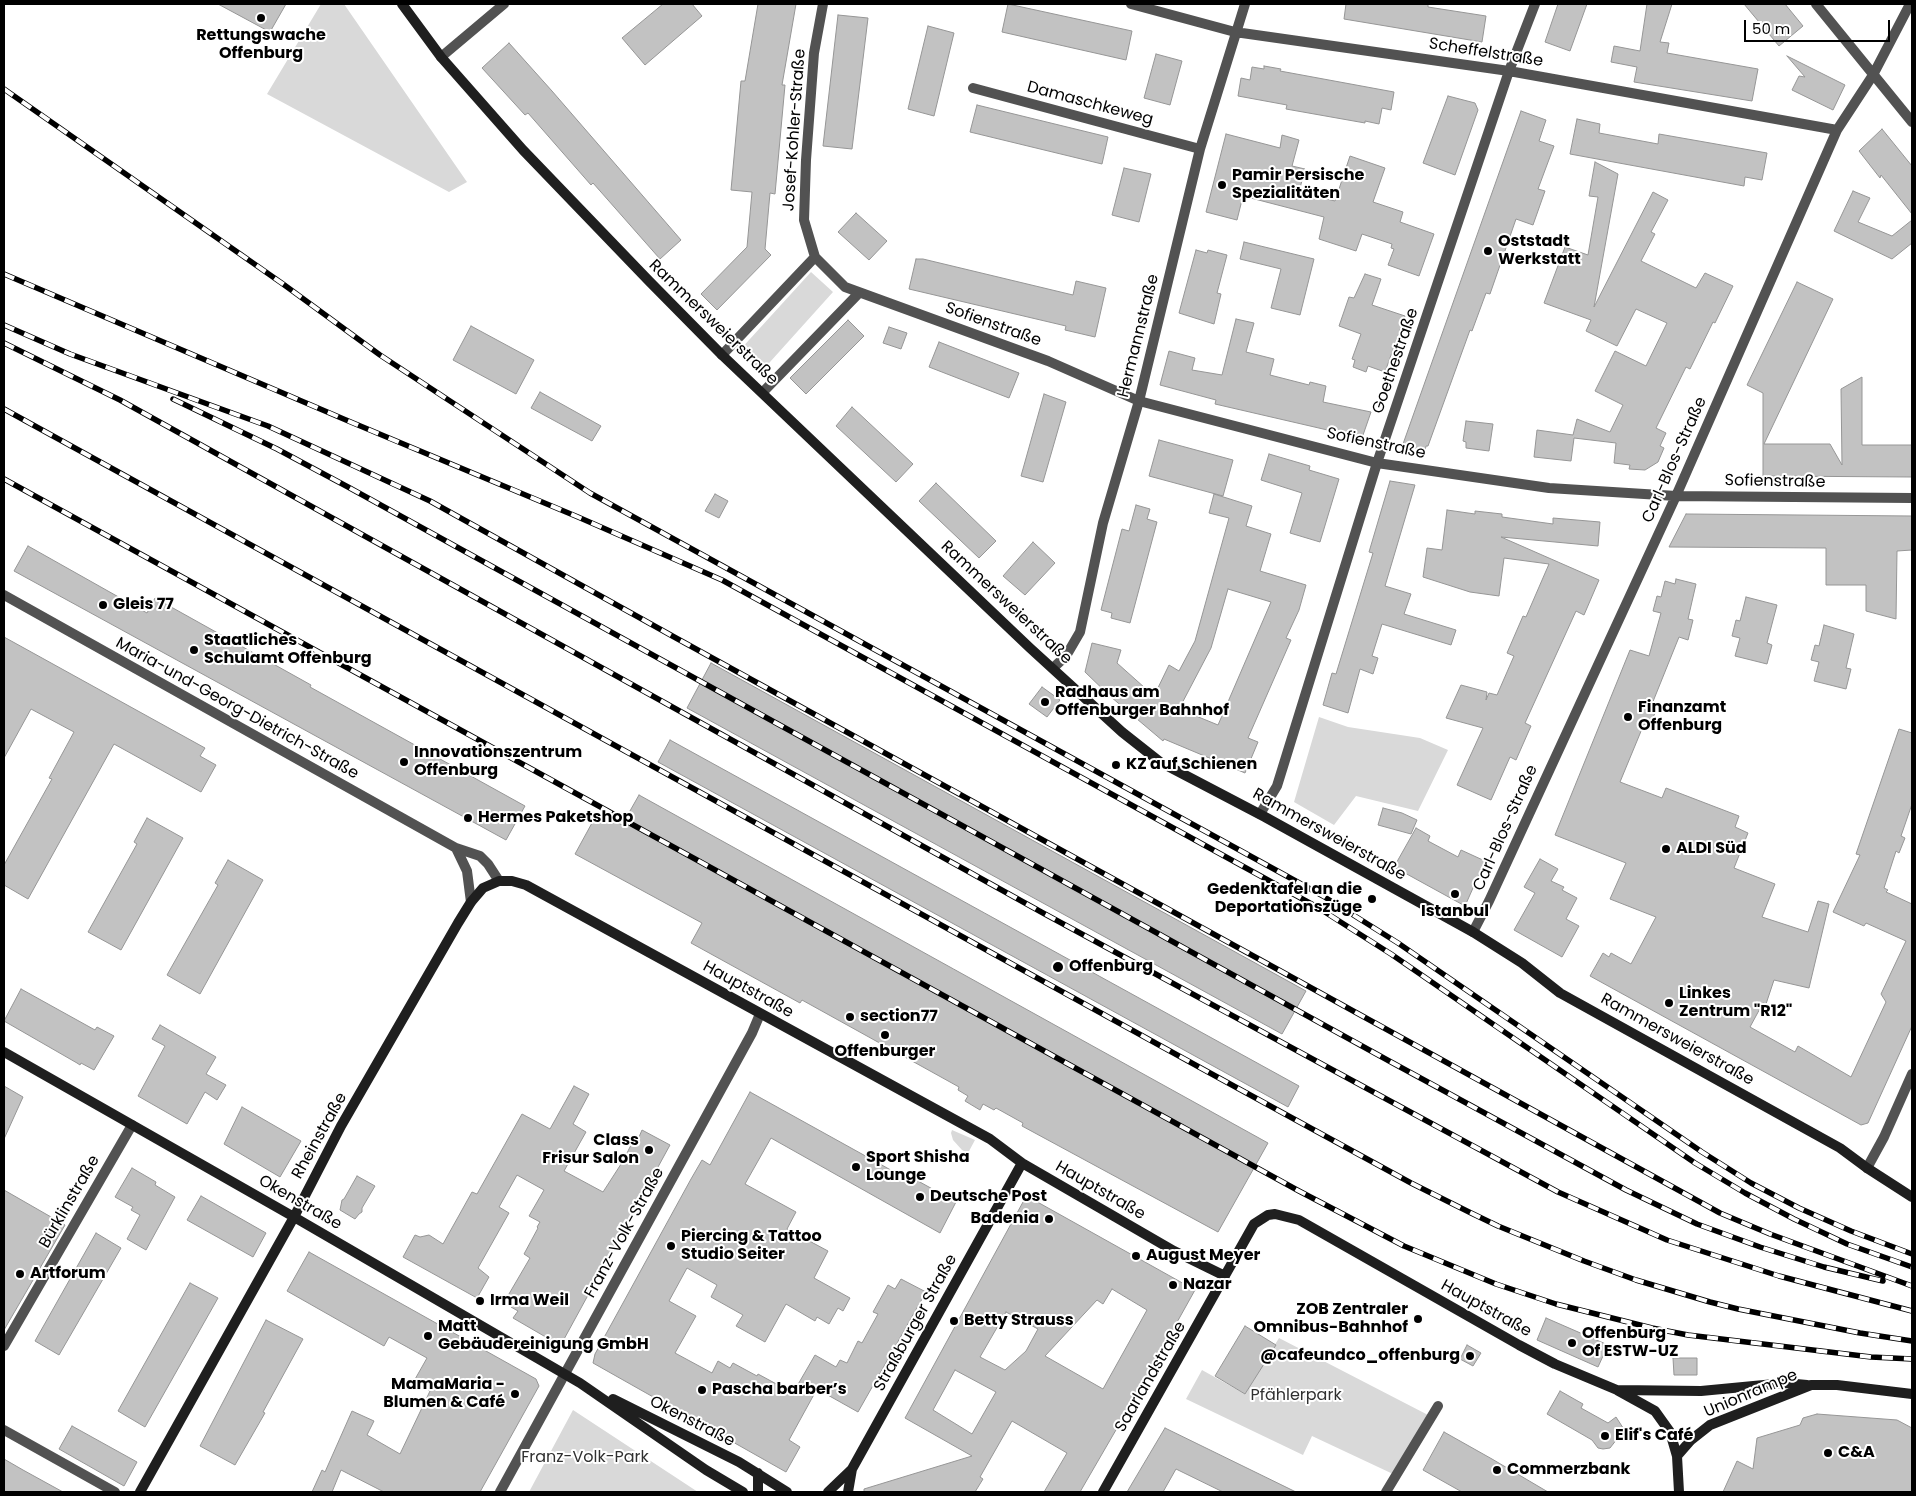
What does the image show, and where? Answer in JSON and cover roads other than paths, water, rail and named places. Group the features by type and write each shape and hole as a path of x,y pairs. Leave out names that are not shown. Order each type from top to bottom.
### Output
{"street":[{"name":"Rammersweierstraße","path":"402,4 441,57 530,157 722,355 1053,668 1122,732 1160,762 1260,814 1473,932 1522,963 1560,993 1840,1148 1867,1168 1912,1196"},
{"path":"441,57 504,4"},
{"name":"Josef-Kohler-Straße","path":"815,257 804,220 806,160 814,53 823,4"},
{"name":"Scheffelstraße","path":"1131,4 1235,32 1509,71 1837,130"},
{"name":"Hermannstraße","path":"1053,668 1066,656 1080,632 1103,523 1139,402 1200,149 1245,4"},
{"name":"Goethestraße","path":"1260,814 1277,786 1377,463 1509,71 1535,4"},
{"path":"1816,4 1912,122"},
{"name":"Carl-Blos-Straße","path":"1473,932 1676,496 1837,130 1873,75 1910,4"},
{"name":"Damaschkeweg","path":"973,88 1200,149"},
{"path":"722,355 815,257"},
{"name":"Sofienstraße","path":"815,257 845,287 1048,361 1139,402 1377,463 1549,488 1676,496 1912,498"},
{"path":"763,392 859,293"},
{"name":"Maria-und-Georg-Dietrich-Straße","path":"4,595 456,848 480,856 500,881"},
{"path":"456,848 466,872 471,902"},
{"path":"471,902 483,888 500,881"},
{"name":"Hauptstraße","path":"500,881 512,881 526,885 990,1139 1022,1163 1174,1251 1225,1276 1254,1224 1260,1219 1275,1214 1299,1220 1519,1345 1555,1364 1617,1390 1655,1412 1670,1432 1677,1456"},
{"name":"Rheinstraße","path":"140,1492 294,1217 341,1126 471,902"},
{"name":"Franz-Volk-Straße","path":"500,1492 760,1014"},
{"name":"Okenstraße","path":"4,1052 565,1374 706,1470 743,1492"},
{"path":"1867,1168 1884,1138 1912,1074"},
{"name":"Bürklinstraße","path":"4,1346 132,1124"},
{"name":"Straßburger Straße","path":"828,1492 852,1469 1022,1163"},
{"name":"Saarlandstraße","path":"1103,1492 1225,1276"},
{"path":"1617,1390 1701,1391 1785,1382 1811,1385"},
{"name":"Okenstraße","path":"580,1383 758,1473 787,1492"},
{"name":"Unionrampe","path":"1677,1456 1691,1440 1710,1425 1811,1385 1837,1385 1912,1394"},
{"path":"1386,1492 1438,1406"},
{"path":"4,1430 115,1492"},
{"path":"1677,1456 1679,1492"},
{"path":"848,1492 852,1469"},
{"path":"758,1473 758,1492"}],"railway":[{"path":"4,89 283,284 380,355 590,493 1323,896 1398,943 1702,1152 1751,1183 1799,1208 1851,1231 1912,1254"},
{"path":"4,274 722,580 1317,907 1391,954 1695,1163 1745,1193 1847,1244 1912,1267"},
{"path":"4,325 70,354 268,426 430,501 1720,1213 1770,1234 1912,1286"},
{"path":"4,343 120,400 1043,913 1558,1192 1667,1240 1779,1276 1912,1311"},
{"path":"173,399 277,449 348,487 1626,1190 1697,1224 1760,1247 1824,1267 1883,1281"},
{"path":"4,409 1199,1067 1411,1183 1469,1212 1498,1226 1584,1261 1636,1280 1710,1302 1860,1333 1912,1341"},
{"path":"4,479 1299,1191 1404,1246 1496,1284 1556,1304 1652,1328 1688,1335 1871,1357 1912,1359"}],"place":[{"name":"Rettungswache Offenburg","path":"261,18"},
{"name":"Pamir Persische Spezialitäten","path":"1222,185"},
{"name":"Oststadt Werkstatt","path":"1488,251"},
{"name":"Gleis 77","path":"103,605"},
{"name":"Staatliches Schulamt Offenburg","path":"194,650"},
{"name":"Radhaus am Offenburger Bahnhof","path":"1045,702"},
{"name":"Finanzamt Offenburg","path":"1628,717"},
{"name":"Innovationszentrum Offenburg","path":"404,762"},
{"name":"KZ auf Schienen","path":"1116,765"},
{"name":"Hermes Paketshop","path":"468,818"},
{"name":"ALDI Süd","path":"1666,849"},
{"name":"Istanbul","path":"1455,894"},
{"name":"Gedenktafel an die Deportationszüge","path":"1372,899"},
{"name":"Offenburg","path":"1058,967"},
{"name":"Linkes Zentrum \"R12\"","path":"1669,1003"},
{"name":"section77","path":"850,1017"},
{"name":"Offenburger","path":"885,1035"},
{"name":"Class Frisur Salon","path":"649,1150"},
{"name":"Sport Shisha Lounge","path":"856,1167"},
{"name":"Deutsche Post","path":"920,1197"},
{"name":"Badenia","path":"1049,1219"},
{"name":"Piercing & Tattoo Studio Seiter","path":"671,1246"},
{"name":"August Meyer","path":"1136,1256"},
{"name":"Artforum","path":"20,1274"},
{"name":"Nazar","path":"1173,1285"},
{"name":"Irma Weil","path":"480,1301"},
{"name":"ZOB Zentraler Omnibus-Bahnhof","path":"1418,1319"},
{"name":"Betty Strauss","path":"954,1321"},
{"name":"Matt Gebäudereinigung GmbH","path":"428,1336"},
{"name":"Offenburg Of ESTW-UZ","path":"1572,1343"},
{"name":"@cafeundco_offenburg","path":"1470,1356"},
{"name":"Pascha barber’s","path":"702,1390"},
{"name":"MamaMaria - Blumen & Café","path":"515,1394"},
{"name":"Elif's Café","path":"1605,1436"},
{"name":"C&A","path":"1828,1453"},
{"name":"Commerzbank","path":"1497,1470"}],"park label":[{"name":"Pfählerpark","path":"1296,1396"},
{"name":"Franz-Volk-Park","path":"585,1458"}]}
